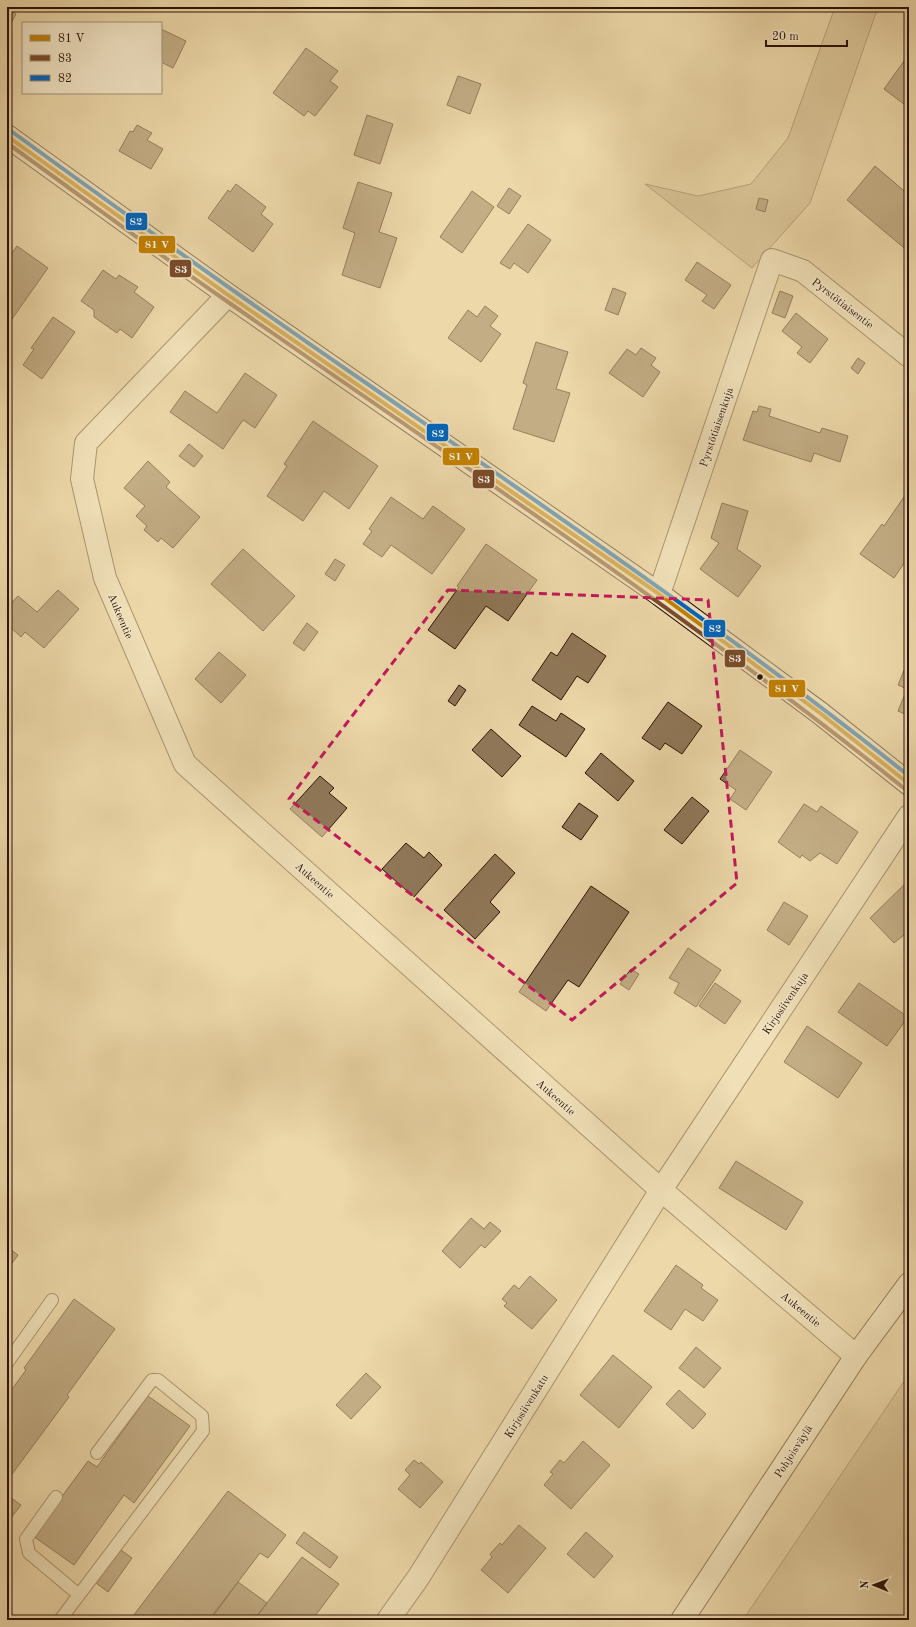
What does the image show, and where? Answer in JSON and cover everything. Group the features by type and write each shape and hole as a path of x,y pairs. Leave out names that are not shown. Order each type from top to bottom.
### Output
{"street":[{"path":"7,136 228,295 659,594 820,713 909,784"},
{"name":"Pyrstötiaisentie","path":"772,260 802,271 909,356"},
{"name":"Pyrstötiaisenkuja","path":"659,594 772,260"},
{"name":"Aukeentie","path":"228,295 86,443 82,479 105,578 185,764 661,1190 856,1356"},
{"name":"Kirjosiivenkuja","path":"661,1190 909,816"},
{"name":"Kirjosiivenkatu","path":"388,1620 418,1578 661,1190"},
{"name":"Pohjoisväylä","path":"682,1620 856,1356 909,1284"}],"lane":[{"path":"7,1364 52,1300"},
{"path":"60,1620 203,1431 202,1416 158,1380 152,1380 97,1453"},
{"path":"56,1497 26,1539 30,1553 79,1595"}],"highlighted area":[{"path":"448,590 708,600 737,883 572,1020 289,799"}],"shaded area":[{"path":"835,7 878,7 810,203 752,268 645,184 698,196 751,184 788,138"},
{"path":"909,1374 909,1620 743,1620"}],"building":[{"path":"7,9 16,14 7,31"},
{"path":"162,29 186,41 173,68 162,62"},
{"path":"7,32 11,34 7,42"},
{"path":"306,48 338,71 330,81 338,87 315,116 308,111 304,116 273,93"},
{"path":"909,54 909,108 884,89"},
{"path":"458,76 481,84 470,114 447,105"},
{"path":"367,115 393,124 380,164 354,155"},
{"path":"137,125 152,133 147,140 163,149 151,169 119,151 130,131 133,132"},
{"path":"875,166 909,195 909,252 847,200"},
{"path":"358,182 392,193 379,232 397,238 380,288 342,275 355,233 343,228"},
{"path":"236,184 266,207 261,214 273,224 253,252 208,218 228,190 230,192"},
{"path":"509,188 521,196 509,214 497,206"},
{"path":"472,191 494,207 462,253 440,237"},
{"path":"759,198 768,200 765,212 756,209"},
{"path":"528,224 551,240 528,273 514,263 510,269 500,263"},
{"path":"17,246 48,268 7,326 7,260"},
{"path":"697,262 731,285 714,309 702,301 707,295 685,280"},
{"path":"103,270 116,279 119,275 138,287 134,292 154,307 132,338 120,329 117,333 94,317 94,310 81,301"},
{"path":"613,288 626,293 618,315 605,310"},
{"path":"780,291 793,296 785,318 772,313"},
{"path":"485,306 498,316 490,326 501,334 481,362 448,338 468,310 477,317"},
{"path":"796,313 828,339 810,363 797,353 802,347 782,331"},
{"path":"53,317 75,332 42,379 23,365 34,349 31,348"},
{"path":"536,342 568,352 556,389 570,393 554,442 513,429 527,385 523,383"},
{"path":"641,348 656,358 651,365 660,372 643,397 609,373 627,349 636,355"},
{"path":"858,358 865,363 858,374 851,368"},
{"path":"245,373 277,395 255,428 243,420 223,449 170,412 185,391 217,413"},
{"path":"759,406 771,409 769,416 820,433 822,428 848,436 840,462 814,453 811,462 743,440 753,411 757,412"},
{"path":"313,421 378,466 349,509 324,491 303,521 267,496 287,466 284,464"},
{"path":"189,444 203,456 194,467 179,456"},
{"path":"148,461 170,482 166,487 200,517 173,548 161,538 158,542 144,530 147,526 136,516 145,506 124,488"},
{"path":"906,494 909,496 909,556 894,578 860,554 882,524 884,526"},
{"path":"391,497 423,519 433,506 465,529 432,574 391,545 382,557 363,544 372,531 369,529"},
{"path":"722,503 748,511 737,549 761,566 738,597 700,569 719,543 711,538"},
{"path":"486,544 537,580 508,621 486,606 455,649 428,630 459,587 457,586"},
{"path":"243,549 295,596 263,631 211,584"},
{"path":"335,559 345,565 335,581 325,574"},
{"path":"58,590 79,609 44,648 25,632 21,637 7,624 7,608 18,596 37,612"},
{"path":"307,623 318,632 304,651 293,643"},
{"path":"572,633 606,656 588,683 577,676 561,700 532,680 551,652 557,656"},
{"path":"219,652 246,675 221,703 195,679"},
{"path":"909,658 909,716 898,711 907,689 898,685"},
{"path":"459,685 466,690 455,706 448,701"},
{"path":"668,702 702,726 682,754 665,743 660,750 642,738"},
{"path":"532,706 556,721 561,713 585,729 566,757 519,725"},
{"path":"491,729 521,756 502,777 472,750"},
{"path":"740,750 772,772 746,810 730,799 736,790 720,779"},
{"path":"601,753 634,781 618,801 585,773"},
{"path":"320,776 334,788 329,793 347,808 322,837 290,809"},
{"path":"692,797 709,811 682,844 664,830"},
{"path":"579,803 598,816 581,840 562,827"},
{"path":"804,804 817,812 821,806 858,832 837,864 820,853 810,861 802,855 800,858 778,842"},
{"path":"406,843 424,858 429,852 442,865 414,897 382,869"},
{"path":"495,854 515,873 490,902 500,912 475,939 444,910"},
{"path":"909,880 909,931 894,943 870,918"},
{"path":"591,886 629,912 579,987 568,980 546,1011 519,992"},
{"path":"784,902 808,916 789,945 767,930"},
{"path":"688,948 721,970 696,1007 674,993 679,983 669,978"},
{"path":"631,969 639,974 629,990 620,984"},
{"path":"715,983 741,1001 725,1024 699,1006"},
{"path":"859,983 908,1017 887,1046 838,1012"},
{"path":"807,1026 862,1063 838,1098 784,1062"},
{"path":"736,1161 803,1202 786,1230 719,1188"},
{"path":"471,1218 484,1229 490,1222 501,1231 485,1248 481,1245 460,1268 442,1251"},
{"path":"7,1247 18,1255 7,1270"},
{"path":"676,1265 703,1285 701,1288 718,1300 703,1321 685,1309 671,1330 644,1311"},
{"path":"530,1276 557,1300 532,1329 504,1306 507,1303 502,1299 514,1285 519,1289"},
{"path":"74,1299 115,1329 67,1395 69,1397 7,1481 7,1396 26,1370 24,1368"},
{"path":"696,1347 721,1368 704,1388 679,1368"},
{"path":"613,1355 652,1387 619,1428 580,1395"},
{"path":"366,1373 381,1387 351,1419 336,1405"},
{"path":"679,1390 706,1414 693,1429 666,1404"},
{"path":"148,1396 190,1426 134,1503 124,1495 74,1565 33,1536 88,1461 97,1467"},
{"path":"583,1441 610,1465 571,1509 544,1485 553,1474 550,1472 560,1460 564,1463"},
{"path":"414,1460 419,1464 421,1462 443,1482 420,1508 398,1489 410,1475 405,1470"},
{"path":"228,1491 286,1535 268,1558 260,1553 209,1620 130,1620"},
{"path":"7,1495 21,1505 7,1523"},
{"path":"519,1525 546,1548 508,1593 481,1570 492,1557 490,1554 500,1543 502,1545"},
{"path":"304,1532 338,1557 330,1568 296,1543"},
{"path":"586,1532 613,1556 594,1578 567,1554"},
{"path":"121,1550 132,1558 108,1592 96,1583"},
{"path":"302,1557 339,1584 312,1620 254,1620"},
{"path":"238,1582 267,1603 254,1620 218,1620 213,1616"}],"transit line":[{"name":"82","path":"11,131 234,291 642,576 777,674 909,776"},
{"path":"7,136 228,295 659,594 820,713 909,784"},
{"name":"83","path":"7,143 200,283 656,600 740,662 905,789"}]}
